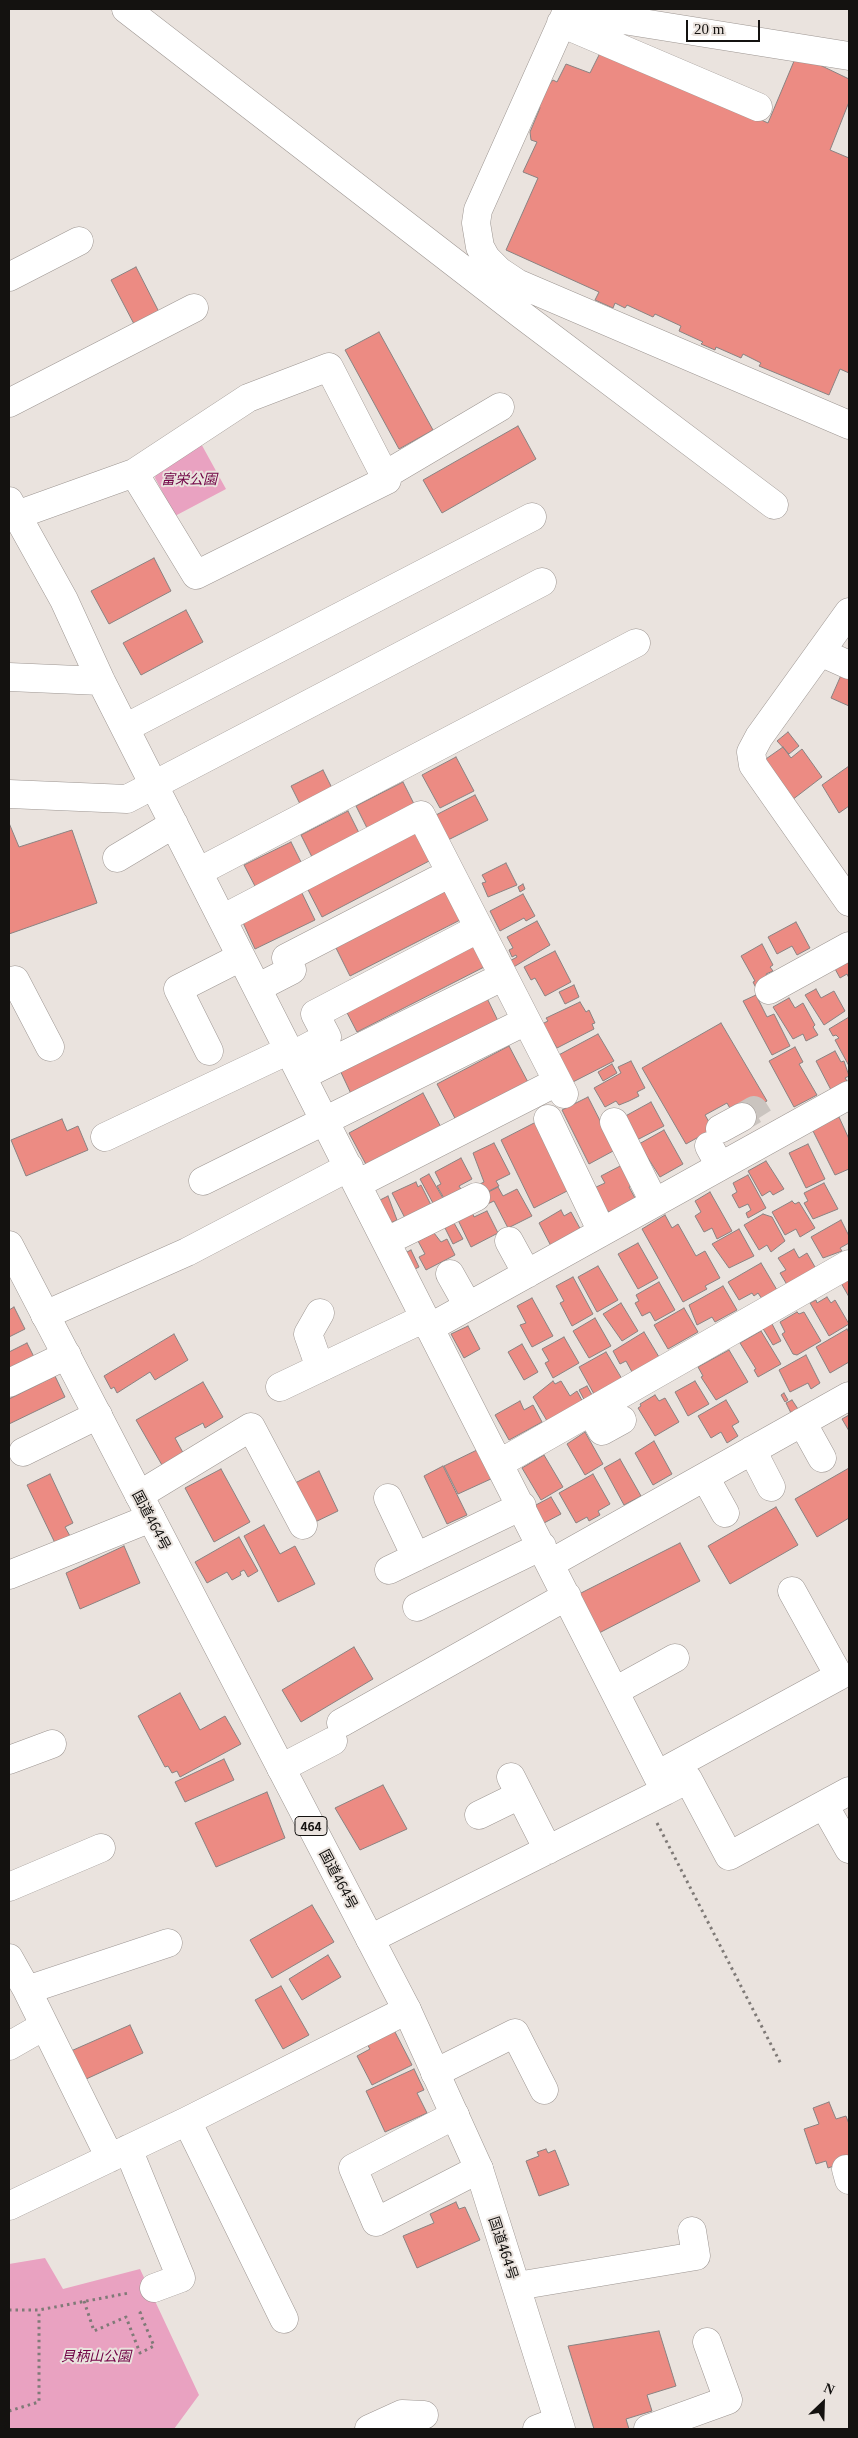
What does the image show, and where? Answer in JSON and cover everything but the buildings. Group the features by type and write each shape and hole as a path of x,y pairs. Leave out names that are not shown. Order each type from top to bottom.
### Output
{"main road":[{"path":"126,9 480,267 774,505"},
{"path":"480,267 480,247 477,235 478,210 567,11 849,56"},
{"path":"561,23 758,106"},
{"path":"9,277 79,241"},
{"path":"480,267 499,271 518,283 849,425"},
{"path":"9,403 194,308"},
{"path":"134,473 196,575 388,480 330,367 248,398 134,473 13,508 64,600 101,681 615,1691 656,1789"},
{"path":"385,475 500,407"},
{"path":"125,728 532,517"},
{"path":"9,794 128,799 542,582"},
{"path":"849,612 759,737 751,752 753,765 849,902"},
{"path":"198,872 636,643"},
{"path":"820,652 849,665"},
{"path":"9,677 101,681"},
{"path":"45,1315 353,1175 554,1091 421,815 222,918"},
{"path":"117,858 174,824"},
{"path":"257,988 292,970 286,958 437,880"},
{"path":"294,1060 327,1037 315,1014 468,934"},
{"path":"769,990 849,946"},
{"path":"210,1051 178,989 241,957"},
{"path":"18,979 50,1047"},
{"path":"105,1137 492,982"},
{"path":"203,1181 516,1026"},
{"path":"280,1387 320,1368 468,1306 527,1274 654,1202 737,1136 849,1095"},
{"path":"548,1119 602,1232"},
{"path":"614,1122 654,1202"},
{"path":"387,1241 476,1197"},
{"path":"509,1241 527,1274"},
{"name":"国道464号","path":"9,1245 280,1768 408,2010 479,2169 516,2286 552,2427"},
{"path":"500,1462 849,1264"},
{"path":"450,1274 468,1306"},
{"path":"320,1313 308,1334 320,1368"},
{"path":"9,1383 67,1354"},
{"path":"417,1607 546,1554 705,1476 849,1396"},
{"path":"591,1412 602,1431 622,1420"},
{"path":"24,1452 98,1415"},
{"path":"802,1422 822,1458"},
{"path":"12,1566 145,1507 251,1427 303,1525"},
{"path":"752,1450 771,1487"},
{"path":"705,1476 725,1513"},
{"path":"388,1498 416,1557"},
{"path":"389,1570 522,1506"},
{"path":"370,1939 548,1850 656,1789 844,1673 792,1590"},
{"path":"280,1768 337,1732 567,1596"},
{"path":"615,1691 675,1658"},
{"path":"9,1760 52,1744"},
{"path":"656,1789 688,1779 729,1856 849,1791"},
{"path":"479,1815 516,1786 548,1850"},
{"path":"824,1805 849,1849"},
{"path":"9,1887 100,1848"},
{"path":"27,1990 168,1943"},
{"path":"9,1958 44,2026 119,2154 181,2278 159,2286"},
{"path":"9,2206 187,2121 408,2010"},
{"path":"9,2046 44,2026"},
{"path":"436,2073 515,2033 544,2090"},
{"path":"455,2115 353,2168 376,2222 479,2169"},
{"path":"187,2121 284,2319"},
{"path":"516,2286 696,2256 692,2231"},
{"path":"648,2429 728,2400 707,2342"},
{"path":"368,2429 402,2414 424,2415"}],"path":[{"path":"656,1789 781,2064"},
{"path":"84,2301 94,2331 126,2317 140,2353 154,2346 140,2313 167,2298 159,2286"},
{"path":"9,2310 39,2310 112,2296"},
{"path":"9,2411 38,2402 39,2310"}],"green space":[{"name":"富栄公園","path":"199,440 226,489 175,516 155,478 157,468"},
{"name":"貝柄山公園","path":"45,2258 63,2289 140,2269 199,2395 174,2429 9,2429 9,2264"}],"tunnel":[{"path":"742,1117 754,1110 759,1118"}]}
